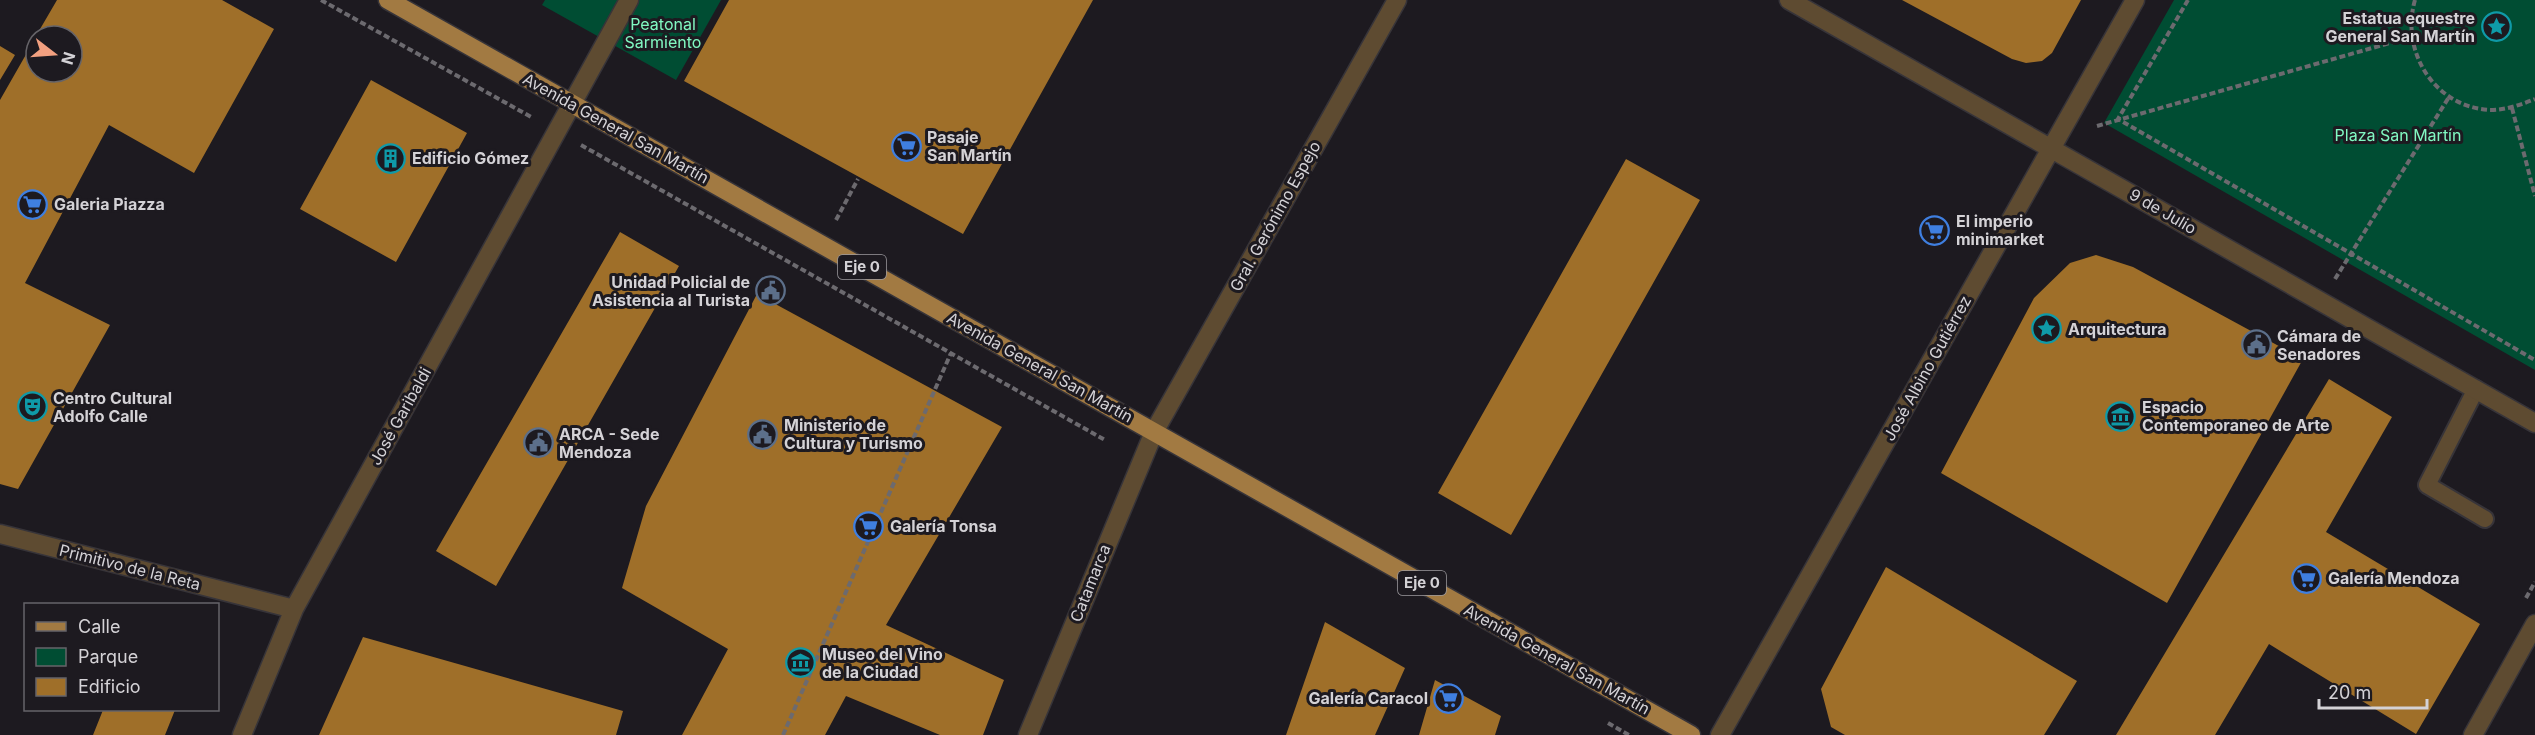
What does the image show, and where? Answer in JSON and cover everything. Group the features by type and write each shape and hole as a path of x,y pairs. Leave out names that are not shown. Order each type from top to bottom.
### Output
{"main road":[{"name":"Avenida General San Martín","path":"388,0 1691,735"}],"street":[{"name":"José Garibaldi","path":"242,735 294,609 628,0"},
{"name":"Gral. Gerónimo Espejo","path":"1154,432 1397,0"},
{"name":"9 de Julio","path":"1789,0 2052,147 2535,423"},
{"name":"José Albino Gutiérrez","path":"1720,735 2135,0"},
{"name":"Catamarca","path":"1028,735 1154,432"},
{"name":"Primitivo de la Reta","path":"0,534 294,609"},
{"path":"2473,735 2535,624"}],"lane":[{"path":"2476,390 2427,485 2485,519"}],"path":[{"path":"321,0 1141,459"},
{"path":"2118,119 2188,0"},
{"path":"2415,0 2411,13 2411,38 2422,67 2431,81 2449,97 2469,106 2490,110 2512,108 2535,99"},
{"path":"2094,128 2118,119 2411,38"},
{"path":"2321,301 2449,97"},
{"path":"2512,108 2535,196"},
{"path":"2118,119 2535,360"},
{"path":"823,245 858,179"},
{"path":"783,735 963,324"},
{"path":"1598,717 1629,735"}],"green space":[{"name":"Peatonal Sarmiento","path":"545,0 721,0 676,80 542,5"},
{"name":"Plaza San Martín","path":"2174,0 2535,0 2535,370 2104,123"}],"building":[{"path":"57,0 222,0 274,29 194,173 109,125 25,283 110,325 18,489 0,484 0,100 24,58 24,84 84,84 84,24 43,24"},
{"name":"Pasaje San Martín","path":"729,0 1093,0 963,234 684,81"},
{"path":"1902,0 2081,0 2052,53 2042,61 2026,63 2012,59"},
{"path":"0,46 15,55 0,80"},
{"name":"Edificio Gómez","path":"371,80 467,133 396,262 300,209"},
{"path":"1626,159 1700,200 1511,535 1438,493"},
{"name":"ARCA - Sede Mendoza","path":"620,232 679,266 496,586 436,551"},
{"name":"Espacio Contemporaneo de Arte","path":"2096,255 2133,267 2303,359 2167,603 1941,473 2034,298 2070,263"},
{"path":"757,294 1002,427 886,625 1004,680 983,735 940,735 846,696 825,735 682,735 728,649 622,588 646,506"},
{"name":"Galería Mendoza","path":"2329,379 2392,417 2326,532 2480,624 2416,734 2269,644 2215,735 2116,735"},
{"path":"1886,567 2077,681 2044,735 1845,735 1831,727 1821,689"},
{"path":"1325,622 1405,668 1375,735 1286,735"},
{"path":"363,637 623,711 616,735 319,735"},
{"name":"Galería Caracol","path":"1435,680 1501,716 1495,735 1419,735"},
{"path":"103,711 175,711 165,735 93,735"}],"place":[{"name":"Estatua equestre General San Martín","path":"2496,27"},
{"name":"Pasaje San Martín","path":"906,146"},
{"name":"Edificio Gómez","path":"391,158"},
{"name":"Galeria Piazza","path":"33,204"},
{"name":"El imperio minimarket","path":"1935,230"},
{"name":"Unidad Policial de Asistencia al Turista","path":"771,291"},
{"name":"Arquitectura","path":"2047,329"},
{"name":"Cámara de Senadores","path":"2256,345"},
{"name":"Centro Cultural Adolfo Calle","path":"32,407"},
{"name":"Espacio Contemporaneo de Arte","path":"2121,416"},
{"name":"Ministerio de Cultura y Turismo","path":"763,434"},
{"name":"ARCA - Sede Mendoza","path":"538,443"},
{"name":"Galería Tonsa","path":"869,526"},
{"name":"Galería Mendoza","path":"2307,578"},
{"name":"Museo del Vino de la Ciudad","path":"801,663"},
{"name":"Galería Caracol","path":"1449,698"}]}
